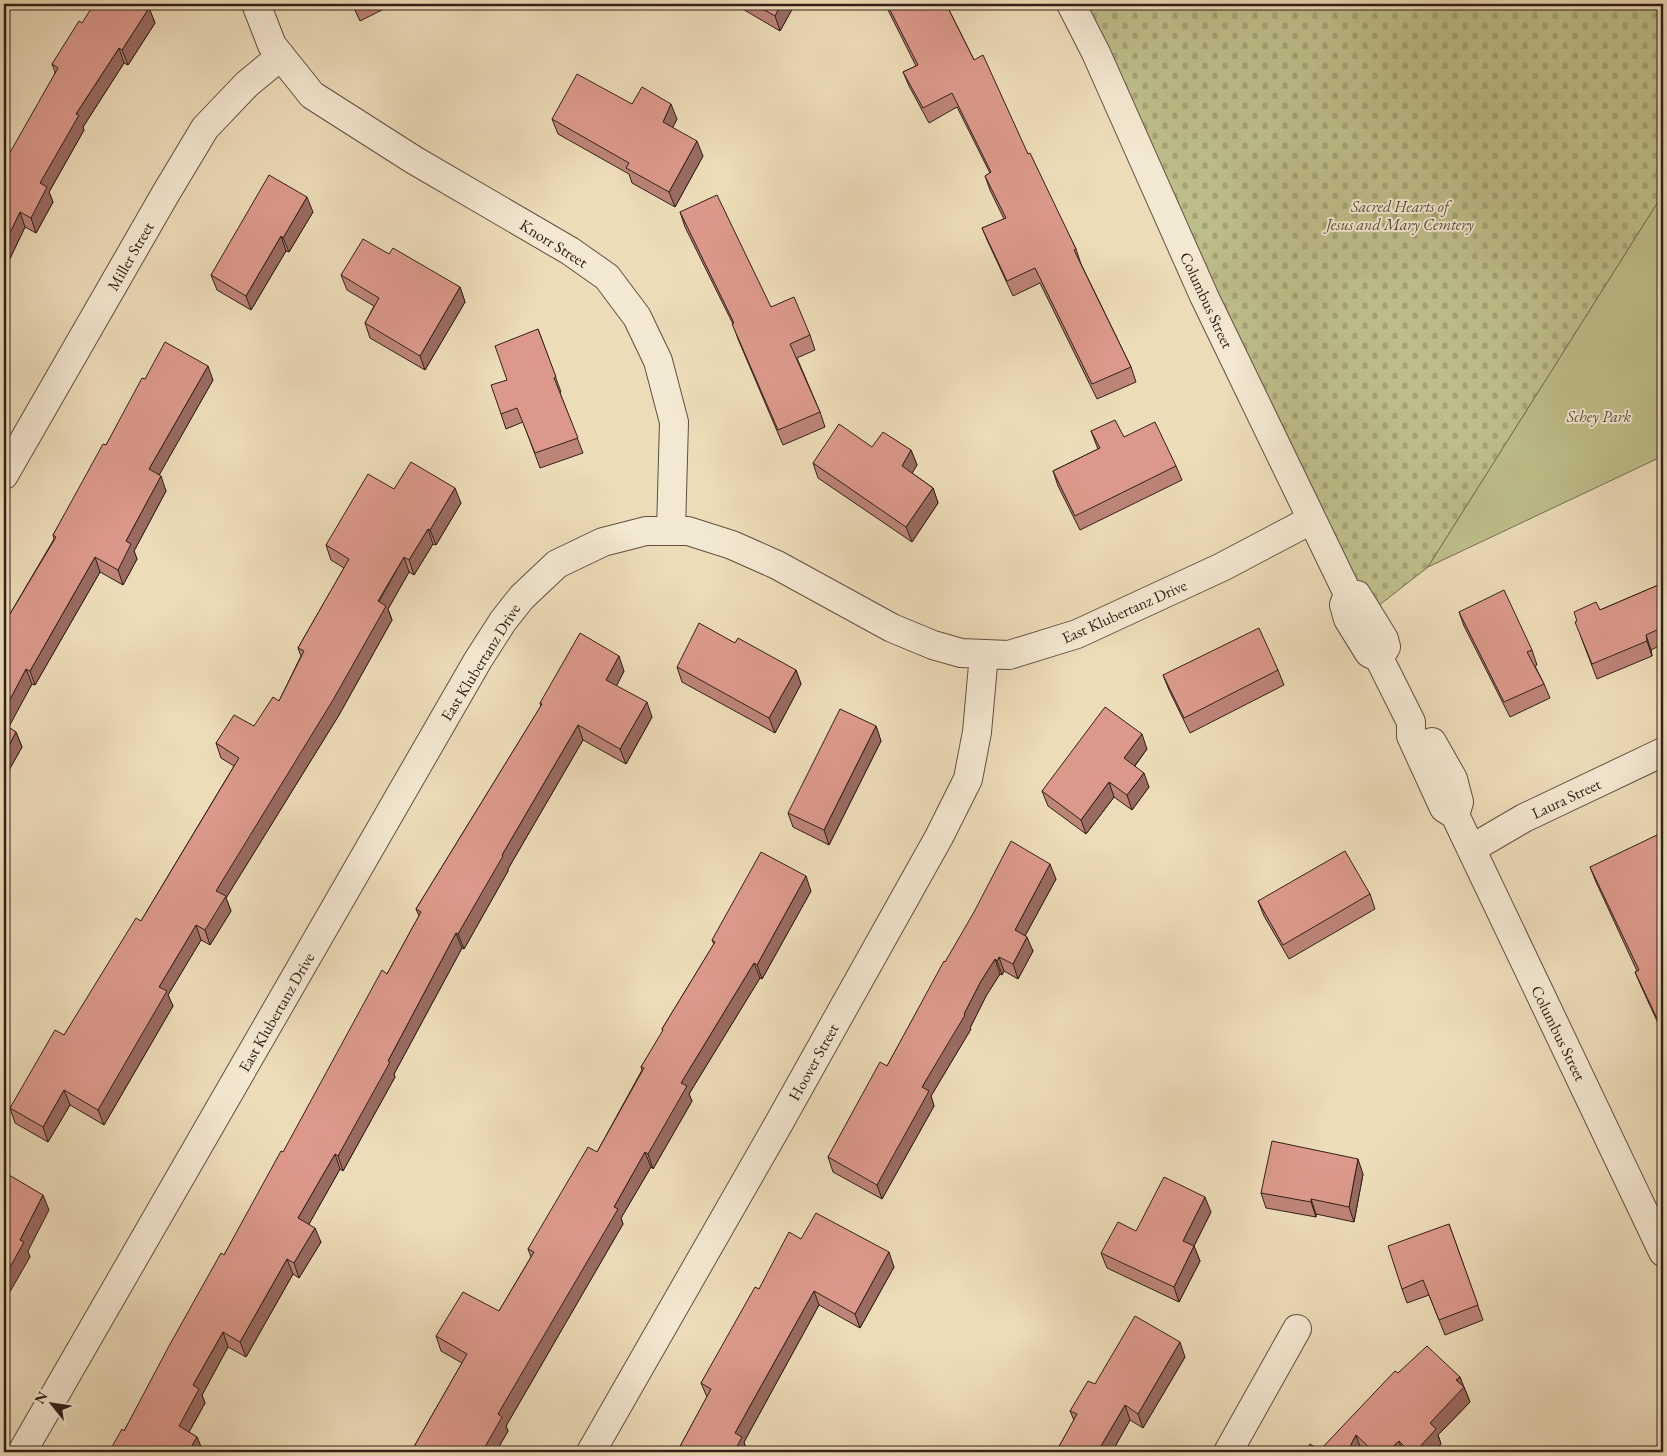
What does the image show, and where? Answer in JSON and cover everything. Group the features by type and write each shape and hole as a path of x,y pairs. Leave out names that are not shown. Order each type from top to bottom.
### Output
{"street":[{"name":"Knorr Street","path":"256,4 272,45 312,95 414,160 570,251 607,278 637,317 658,361 674,422 671,531"},
{"name":"Columbus Street","path":"1071,4 1096,53 1204,296 1311,520 1348,594 1357,596 1384,639 1386,647 1379,658 1411,722 1411,736 1444,808 1455,815 1663,1252"},
{"name":"Miller Street","path":"4,475 205,128 247,84 280,56"},
{"name":"East Klubertanz Drive","path":"22,1452 478,660 503,621 522,597 557,564 603,542 646,531 688,531 732,545 768,561 892,628 932,645 961,653 1009,655 1077,634 1222,567 1311,520"},
{"name":"Hoover Street","path":"591,1452 799,1088 939,837 968,779 977,732 984,654"},
{"name":"Laura Street","path":"1471,849 1524,818 1663,752"},
{"path":"1228,1452 1297,1329"}],"green space":[{"name":"Sacred Hearts of Jesus and Mary Cemtery","path":"1071,4 1663,4 1663,194 1428,567 1368,614"},
{"name":"Schey Park","path":"1663,194 1663,456 1428,567"}],"building":[{"path":"94,4 143,4 149,8 122,50 119,48 76,114 79,115 40,183 47,187 31,218 20,212 4,245 4,163 58,68 52,64 79,21 82,23"},
{"path":"754,4 781,4 775,16"},
{"path":"887,4 946,4 974,60 983,55 1028,154 1030,153 1076,249 1074,250 1131,367 1092,384 1035,268 1007,281 982,228 1006,218 985,176 991,172 952,93 923,108 903,72 918,65"},
{"path":"577,74 632,104 642,87 671,104 663,122 697,141 669,192 626,168 629,163 552,119"},
{"path":"269,175 307,197 283,238 281,236 246,296 211,275"},
{"path":"717,195 771,307 794,297 810,335 790,344 820,412 778,430 732,324 734,323 680,212"},
{"path":"363,239 389,254 393,248 460,287 420,356 365,323 379,298 341,275"},
{"path":"538,329 556,377 554,378 578,438 535,453 517,408 501,414 491,385 507,380 495,346"},
{"path":"165,342 208,366 149,469 161,476 126,541 131,544 118,570 95,557 30,671 26,669 4,711 4,624 56,537 53,535 103,444 106,445 142,378 145,379"},
{"path":"1115,420 1124,437 1155,422 1176,466 1075,516 1053,471 1100,448 1091,431"},
{"path":"839,424 872,447 883,432 911,450 902,466 933,488 906,527 813,463"},
{"path":"411,462 455,488 430,530 428,529 409,560 404,557 378,601 386,606 333,700 216,891 226,896 205,930 196,925 159,987 167,991 98,1110 64,1090 43,1127 10,1108 55,1030 64,1035 136,918 141,921 239,758 216,743 234,715 254,726 273,697 279,701 304,651 298,648 349,559 326,545 368,474 394,489"},
{"path":"1663,583 1663,627 1646,635 1647,641 1592,664 1575,622 1577,621 1574,612 1596,602 1600,610"},
{"path":"1504,590 1532,650 1527,652 1544,684 1504,702 1459,612"},
{"path":"699,623 735,643 738,638 796,670 769,718 677,667"},
{"path":"1259,628 1278,670 1184,718 1163,675"},
{"path":"580,633 619,656 606,680 647,702 620,749 578,725 458,934 456,933 388,1061 390,1062 338,1156 335,1154 298,1218 315,1228 294,1263 287,1259 240,1342 223,1332 193,1385 199,1389 179,1426 197,1437 188,1452 109,1452 122,1429 124,1431 221,1253 224,1255 281,1151 283,1152 382,970 387,974 421,912 416,909 542,704 540,703"},
{"path":"1105,707 1142,734 1124,758 1144,773 1127,795 1109,782 1081,820 1042,791"},
{"path":"840,709 876,726 824,830 788,813"},
{"path":"4,724 16,732 4,755"},
{"path":"1657,835 1663,849 1663,1031 1635,972 1639,970 1590,867"},
{"path":"1011,841 1050,864 1015,930 1027,937 1013,964 999,957 997,961 995,959 981,981 965,1015 922,1087 929,1091 877,1185 828,1157 880,1062 887,1066 944,961 974,912"},
{"path":"1345,851 1370,894 1283,945 1258,901"},
{"path":"761,852 806,876 757,965 754,963 681,1083 687,1086 648,1154 645,1152 614,1207 618,1209 498,1414 502,1417 482,1452 411,1452 467,1354 436,1336 463,1292 499,1311 534,1252 528,1249 588,1147 597,1152 644,1068 641,1067 662,1029 715,942 712,940"},
{"path":"1272,1141 1358,1159 1349,1207 1311,1199 1311,1202 1261,1193"},
{"path":"4,1172 43,1195 20,1240 24,1242 4,1278"},
{"path":"1164,1177 1205,1197 1183,1241 1194,1246 1174,1287 1101,1253 1118,1222 1136,1231"},
{"path":"816,1213 889,1252 855,1314 814,1291 735,1433 742,1437 734,1452 677,1452 711,1389 701,1383 755,1287 759,1289 789,1232 801,1239"},
{"path":"1449,1224 1478,1305 1439,1320 1423,1280 1402,1289 1388,1246"},
{"path":"1135,1316 1180,1342 1138,1414 1125,1405 1098,1451 1101,1452 1056,1452 1077,1414 1070,1411 1088,1381 1095,1384"},
{"path":"1427,1346 1460,1377 1456,1380 1464,1387 1430,1423 1436,1429 1415,1452 1410,1452 1399,1441 1387,1452 1374,1452 1356,1435 1347,1452 1306,1452 1310,1444 1320,1450 1395,1371 1398,1373"}]}
